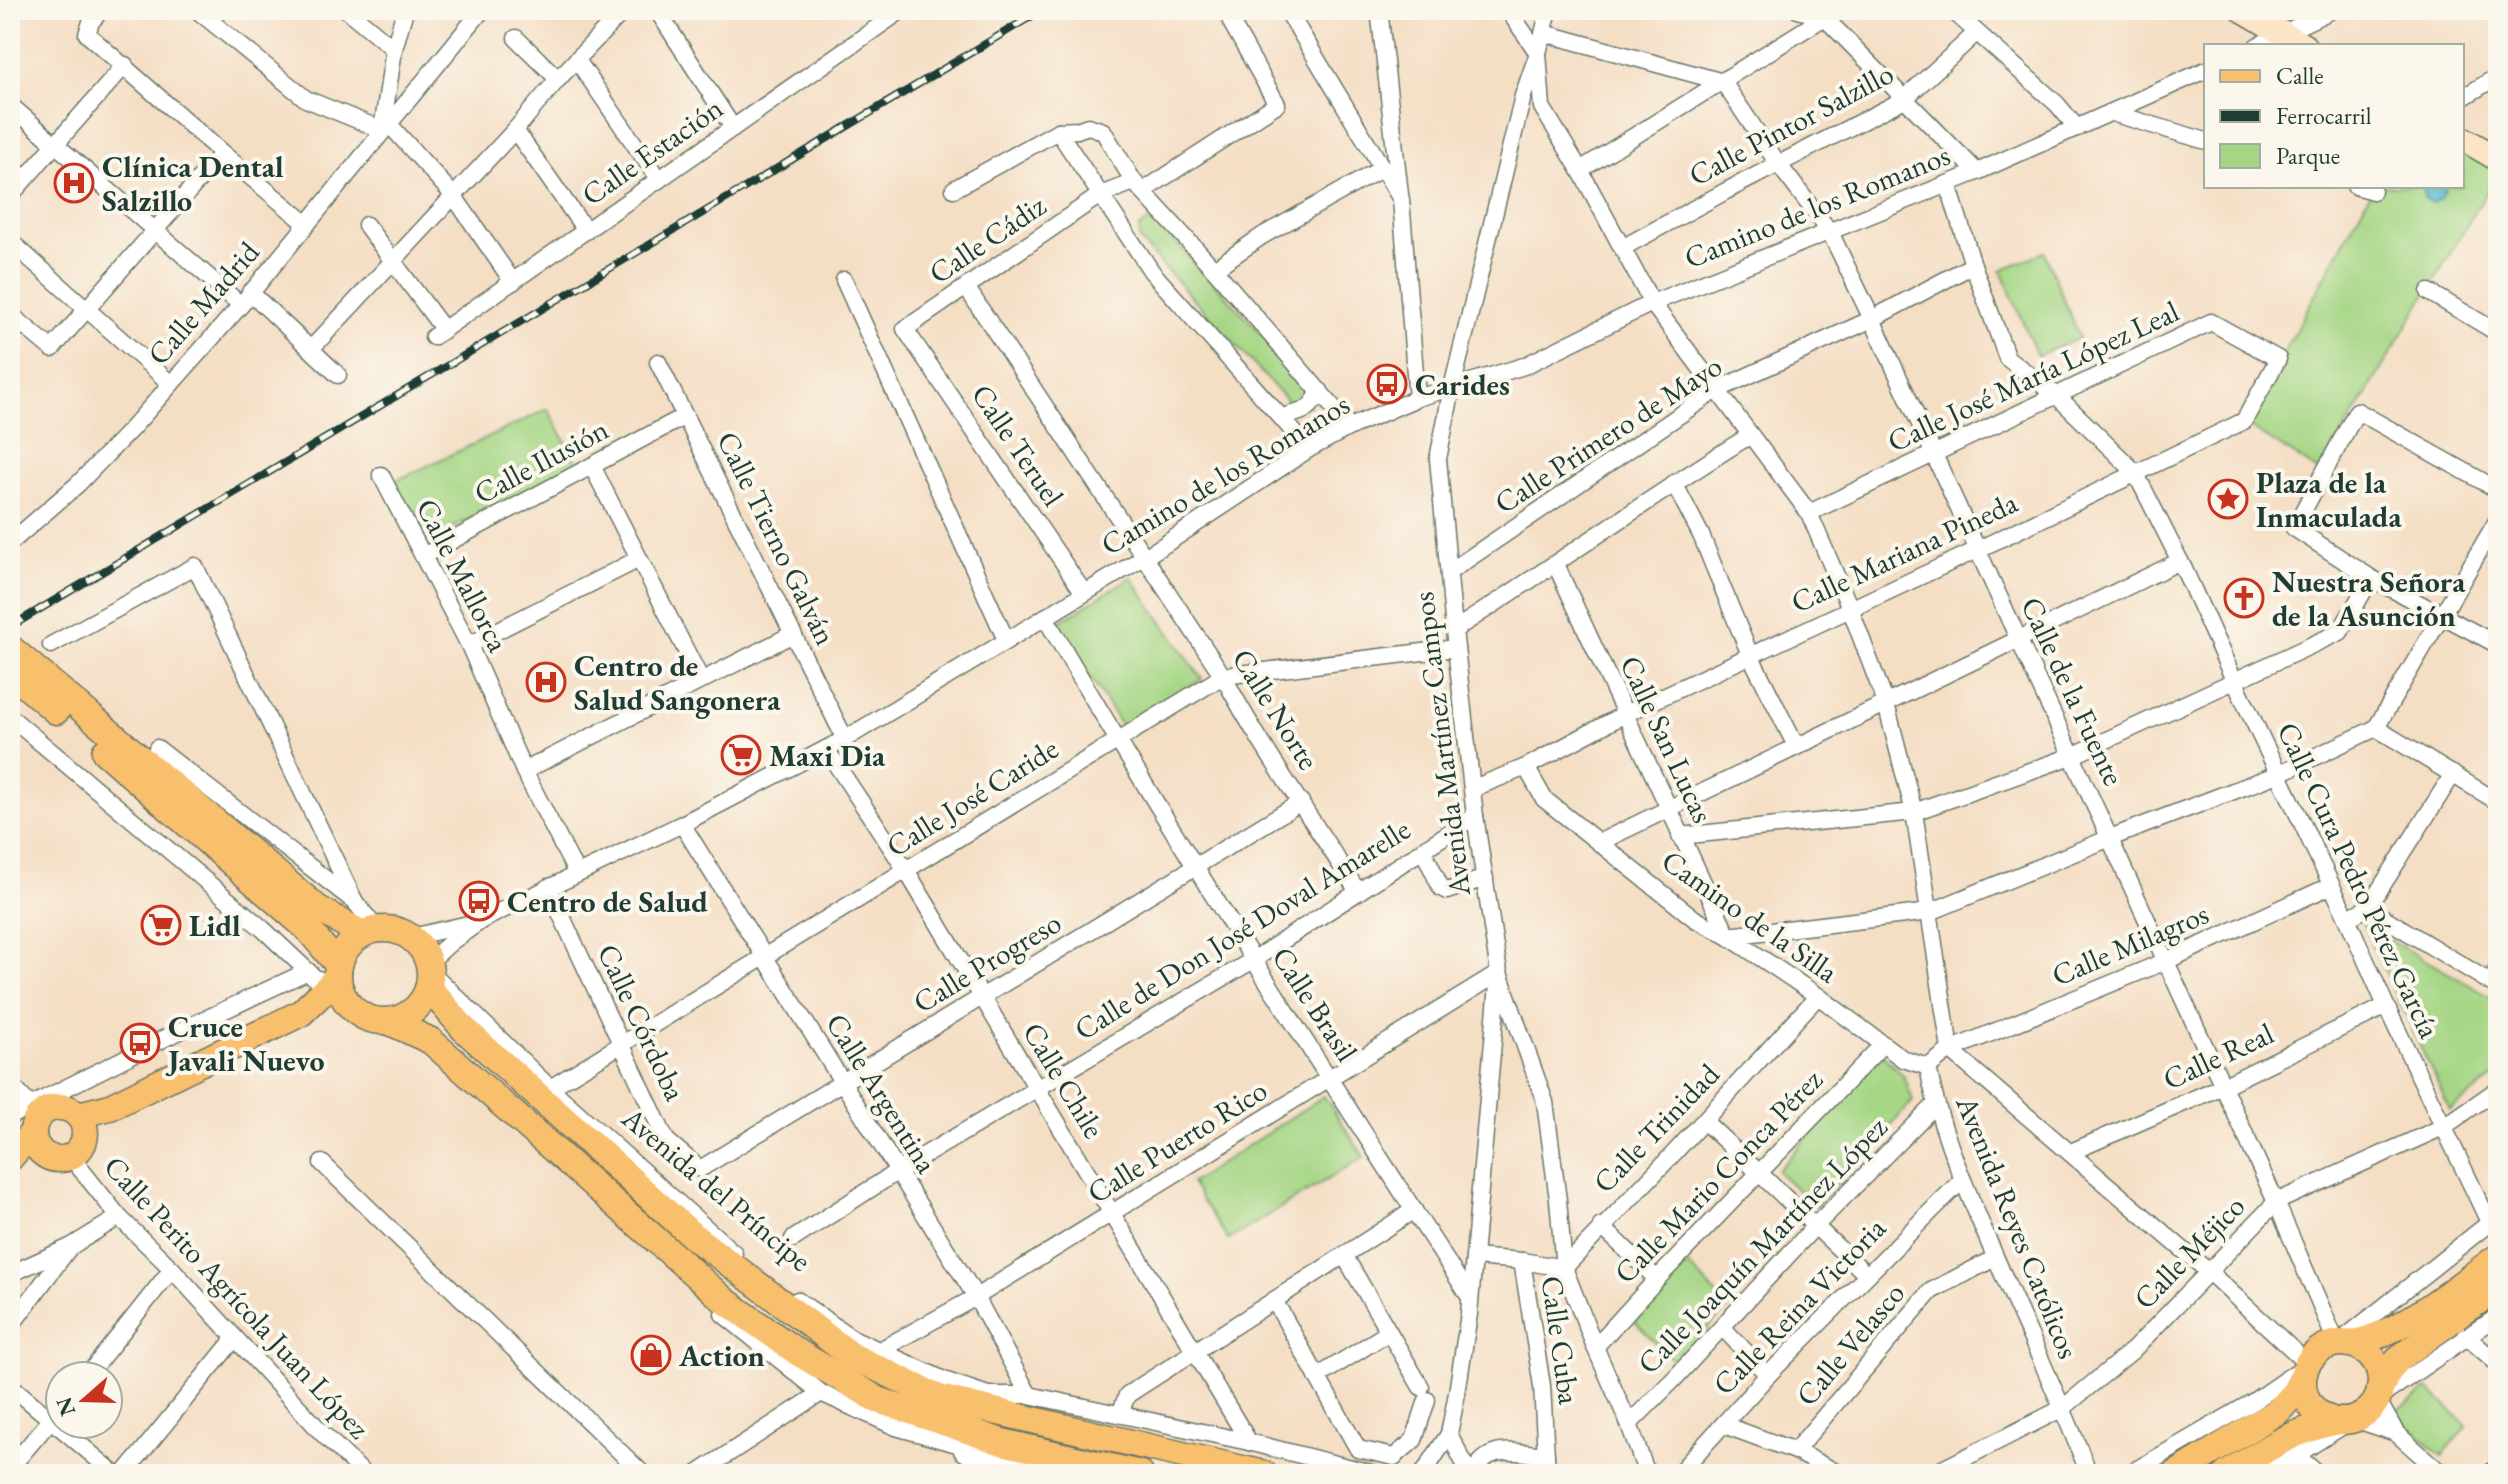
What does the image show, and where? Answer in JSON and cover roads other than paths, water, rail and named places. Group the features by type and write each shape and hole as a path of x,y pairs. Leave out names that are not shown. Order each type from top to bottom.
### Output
{"main road":[{"path":"2243,10 2294,40"},
{"path":"2464,139 2498,159"},
{"path":"10,648 89,726 307,928 336,974 346,1001 371,1017 431,1041 724,1300 797,1352 878,1400 1002,1442 1140,1474"},
{"path":"10,672 89,726 317,908 369,931 401,931 421,946 430,974 423,1000 414,1011 402,1018 301,1013"},
{"path":"82,1123 301,1013 336,974 343,953 351,942 369,931"},
{"name":"Avenida del Príncipe","path":"430,974 464,1029 693,1236 852,1356 939,1398 1264,1474"},
{"path":"10,1158 36,1127 55,1108 63,1107 82,1123 82,1146 71,1157 57,1160 36,1127"},
{"path":"10,1164 36,1127"},
{"path":"2176,1474 2278,1411 2293,1395 2320,1350 2372,1339 2391,1331 2498,1257"},
{"path":"2227,1474 2288,1436 2315,1426 2364,1415 2398,1359 2498,1287"},
{"path":"2343,1344 2367,1353 2373,1360 2380,1379 2378,1394"},
{"path":"2306,1369 2303,1385 2311,1406 2329,1419 2347,1420"}],"street":[{"path":"101,10 91,22 87,34 307,224"},
{"path":"197,10 306,99 385,127 453,195 513,282"},
{"path":"347,10 394,49"},
{"path":"385,127 394,49 405,10"},
{"name":"Calle Madrid","path":"10,543 78,484 171,384 245,299 482,10"},
{"path":"311,349 624,10"},
{"path":"657,10 733,128"},
{"name":"Calle Estación","path":"392,262 439,334 902,10"},
{"path":"1287,10 1401,199"},
{"path":"1375,10 1380,18 1401,199 1417,398"},
{"path":"1508,10 1538,53 1542,107 1652,303 1809,513 1850,608 1886,704 1914,812 1950,1050 2210,1273 2306,1369 2129,1474"},
{"name":"Avenida Martínez Campos","path":"1423,1474 1449,1434 1461,1366 1474,1257 1499,973 1475,816 1438,459 1452,388 1523,96 1549,10"},
{"path":"1798,10 1830,14 1903,100 1977,172"},
{"path":"1952,10 2049,97 2077,128"},
{"path":"2269,44 2294,40 2332,10"},
{"path":"1580,170 1830,14"},
{"name":"Calle Cádiz","path":"905,329 1100,195 1139,186 1277,104 1231,22"},
{"path":"1544,33 1723,82"},
{"name":"Calle Pintor Salzillo","path":"1622,248 1903,100 1976,33"},
{"path":"516,38 558,79"},
{"path":"577,60 659,180"},
{"path":"10,196 125,65"},
{"name":"Camino de los Romanos","path":"430,974 451,942 482,920 682,824 845,739 1144,557 1309,449 1350,427 1417,398 1524,366 1652,303 1977,172 2204,71"},
{"path":"2464,97 2498,76"},
{"name":"Calle de la Fuente","path":"1723,82 1779,165 1830,232 1979,549 2343,1344"},
{"path":"10,105 155,231 311,349 338,375"},
{"path":"2112,113 2204,140"},
{"path":"954,189 1058,131 1088,126 1103,131 1139,186 1350,427"},
{"path":"515,130 586,231"},
{"path":"1058,131 1152,272 1309,449"},
{"path":"10,314 52,349 222,153"},
{"path":"1214,269 1262,236 1381,169"},
{"name":"Calle Cura Pedro Pérez García","path":"1948,184 2007,358 2056,395 2135,472 2180,561 2386,1006 2494,1219"},
{"path":"2362,188 2373,191"},
{"path":"366,225 392,262"},
{"path":"10,241 171,384"},
{"name":"Calle Primero de Mayo","path":"1449,572 1715,391 1872,319 1973,265"},
{"path":"844,280 1006,640"},
{"name":"Calle Norte","path":"966,287 1223,676 1250,728 1358,892"},
{"path":"2429,292 2498,333"},
{"name":"Calle José María López Leal","path":"1809,513 2211,322 2278,359"},
{"name":"Calle Teruel","path":"905,329 1084,593"},
{"name":"Calle Mariana Pineda","path":"1526,767 1625,714 2244,421 2278,359"},
{"name":"Calle Tierno Galván","path":"658,362 845,739"},
{"path":"1281,417 1313,405 1320,391"},
{"path":"2498,490 2357,411 2294,528 2371,578 2498,645"},
{"name":"Calle Ilusión","path":"423,556 685,416"},
{"path":"1454,630 1749,436"},
{"path":"592,466 701,680"},
{"name":"Calle Mallorca","path":"381,475 469,645 524,771 577,874"},
{"path":"1674,483 1701,535 1750,655 1796,746"},
{"path":"1728,936 1930,912 2110,838 2278,774 2376,728 2498,519"},
{"path":"469,645 639,559"},
{"path":"1600,842 2180,561"},
{"name":"Calle San Lucas","path":"1556,565 1728,936"},
{"path":"51,645 195,566 369,931"},
{"path":"1680,836 1914,812 2072,756 2340,632 2371,578"},
{"name":"Calle Brasil","path":"1045,617 1195,868 1469,1296"},
{"path":"524,771 793,634"},
{"name":"Calle José Caride","path":"550,1088 1223,676 1456,648"},
{"path":"10,717 263,929 315,978 336,974"},
{"path":"2376,728 2498,802"},
{"path":"157,748 355,902"},
{"name":"Calle Chile","path":"826,749 906,870 1249,1442"},
{"path":"1474,788 1526,767"},
{"name":"Camino de la Silla","path":"1526,767 1544,799 1695,919 1728,936 1818,996 1903,1059 1928,1067"},
{"path":"2347,918 2368,908 2453,774"},
{"name":"Calle Progreso","path":"700,1169 1301,802"},
{"name":"Calle de Don José Doval Amarelle","path":"793,1239 898,1171 1253,960 1475,816"},
{"name":"Calle Argentina","path":"682,824 976,1297 1029,1395"},
{"path":"1423,850 1441,888 1447,891 1485,878"},
{"name":"Calle Milagros","path":"1950,1050 2166,961 2330,886"},
{"name":"Calle Córdoba","path":"548,887 666,1140 700,1169"},
{"path":"2368,908 2495,979"},
{"name":"Camino de los Romanos","path":"412,937 482,920"},
{"path":"36,1127 308,971"},
{"path":"1499,973 1545,1102 1564,1268 1647,1474"},
{"name":"Calle Puerto Rico","path":"880,1350 976,1297 1499,973"},
{"name":"Avenida del Príncipe","path":"430,974 550,1088 744,1262 852,1338 944,1380 988,1395 1029,1395 1249,1442 1375,1474"},
{"name":"Calle Trinidad","path":"1564,1268 1818,996"},
{"name":"Calle Real","path":"2071,1152 2223,1086 2386,1006"},
{"path":"371,1017 422,1046 705,1299 821,1393 896,1427 1065,1474"},
{"name":"Calle Mario Conca Pérez","path":"1595,1347 1883,1044"},
{"name":"Avenida Reyes Católicos","path":"1950,1050 1928,1067 1935,1105 1962,1180 2089,1474"},
{"path":"10,1084 36,1127"},
{"name":"Calle Méjico","path":"1933,1474 2063,1408 2133,1350 2276,1202 2445,1126 2498,1089"},
{"name":"Calle Joaquín Martínez López","path":"1629,1424 1816,1225 1935,1105"},
{"path":"10,1116 36,1127"},
{"path":"1704,1121 1866,1274"},
{"name":"Calle Perito Agrícola Juan López","path":"71,1157 119,1217 172,1269 323,1434 364,1474"},
{"path":"322,1163 643,1474"},
{"name":"Calle Reina Victoria","path":"1678,1474 1768,1375 1962,1180"},
{"path":"1120,1414 1127,1395 1414,1210"},
{"path":"10,1274 70,1247 119,1217"},
{"path":"2343,1344 2494,1219"},
{"path":"1601,1226 1657,1279"},
{"path":"10,1327 70,1247"},
{"path":"1274,1300 1358,1449 1394,1457 1414,1440 1424,1393 1344,1255"},
{"name":"Calle Cuba","path":"1474,1257 1522,1261 1542,1386 1547,1474"},
{"name":"Calle Velasco","path":"1795,1451 1931,1291 1995,1258"},
{"path":"1522,1261 1564,1268"},
{"path":"100,1360 172,1269"},
{"path":"2442,1474 2396,1433 2378,1394 2498,1316"},
{"path":"1722,1327 1768,1375"},
{"path":"1317,1377 1389,1332"},
{"path":"2466,1336 2498,1364"},
{"path":"124,1474 235,1338"},
{"path":"10,1385 44,1407"},
{"path":"697,1474 821,1393"},
{"path":"2266,1474 2347,1420 2396,1433"},
{"path":"1724,1425 1795,1451 1840,1474"},
{"path":"10,1468 44,1429"},
{"path":"1449,1434 1471,1474"},
{"path":"81,1440 115,1474"},
{"path":"947,1442 997,1474"},
{"path":"1471,1474 1480,1459 1496,1452 1546,1455"},
{"path":"2295,1454 2318,1474"},
{"path":"2490,1474 2498,1465"}],"water":[{"path":"2423,188 2444,188 2445,191 2440,199 2432,203 2424,197"}],"railway":[{"path":"10,627 1042,10"}],"place":[{"name":"Clínica Dental Salzillo","path":"74,183"},
{"name":"Carides","path":"1387,384"},
{"name":"Plaza de la Inmaculada","path":"2228,499"},
{"name":"Nuestra Señora de la Asunción","path":"2244,598"},
{"name":"Centro de Salud Sangonera","path":"546,682"},
{"name":"Maxi Dia","path":"741,755"},
{"name":"Centro de Salud","path":"479,901"},
{"name":"Lidl","path":"161,925"},
{"name":"Cruce Javali Nuevo","path":"140,1043"},
{"name":"Action","path":"651,1355"}]}
